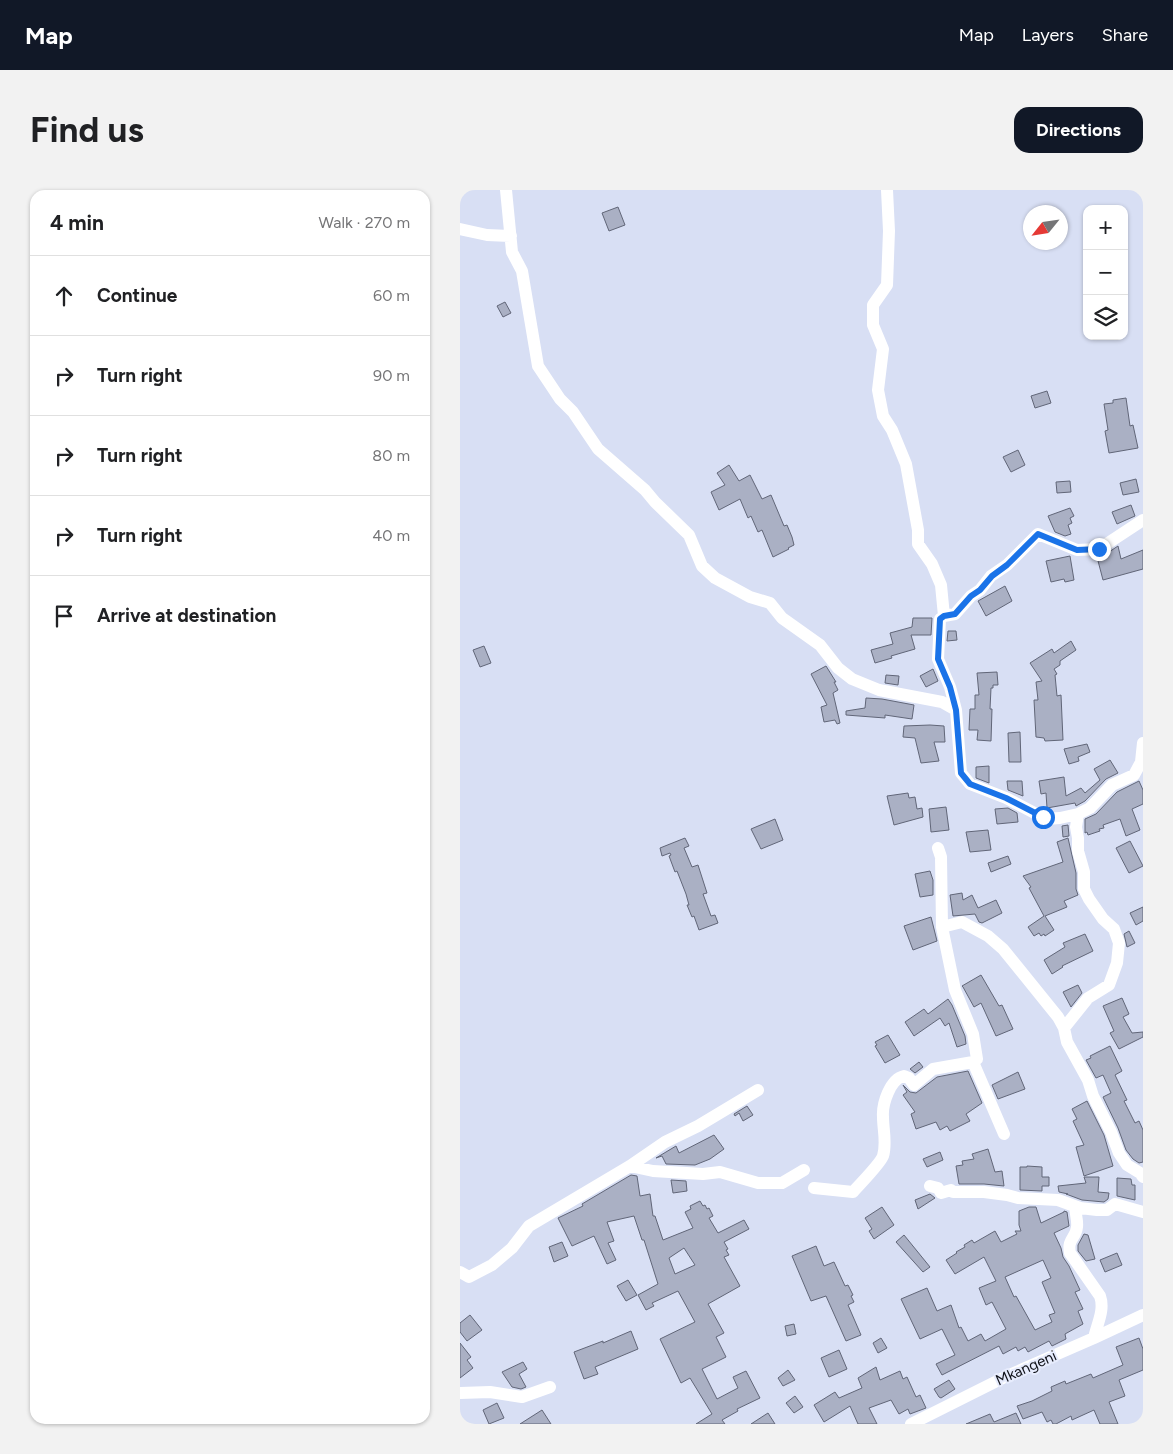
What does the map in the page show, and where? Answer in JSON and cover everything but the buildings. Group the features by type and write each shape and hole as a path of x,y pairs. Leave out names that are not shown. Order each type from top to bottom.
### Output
{"street":[{"path":"506,190 512,252 522,271 538,366 560,399 573,412 598,449 645,490 689,535 702,566 715,578 750,596 770,603 782,618 820,645 838,668 852,679 879,690 942,702 956,710"},
{"path":"887,190 889,231 888,285 873,305 873,325 883,349 878,390 883,416 892,430 906,464 918,530 918,544 932,564 941,585 944,616"},
{"path":"460,229 487,235 511,236"},
{"path":"1143,520 1099,549 1077,550 1038,534 1007,565 992,576 980,590 971,596 955,614 944,616 940,619 938,659 950,687 956,710 961,773 970,784 1006,798 1046,819 1078,814 1090,808 1112,785 1134,774 1141,762 1143,743"},
{"path":"1064,1028 1088,998 1109,985 1117,963 1119,943 1114,929 1089,900 1084,889 1084,872 1078,851 1076,827 1078,814"},
{"path":"814,1188 853,1192 882,1158 885,1142 882,1115 890,1088 899,1077 909,1078 914,1085 933,1069 973,1062 977,1059 973,1034 955,990 942,927 941,857 938,848"},
{"path":"942,927 962,922 988,936 1003,949 1064,1028 1067,1042 1088,1080 1119,1153 1127,1165 1143,1177"},
{"path":"973,1062 1004,1134"},
{"path":"460,1272 469,1276 492,1265 512,1248 529,1226 630,1166 665,1142 698,1126 758,1090"},
{"path":"630,1166 652,1171 703,1174 720,1172 758,1183 782,1183 804,1170"},
{"path":"930,1186 938,1188 942,1193 951,1190 953,1192 984,1192 1018,1198 1058,1200 1075,1206 1097,1210 1107,1210 1115,1204 1143,1209"},
{"path":"1075,1206 1078,1228 1070,1240 1070,1253 1102,1301 1102,1311 1094,1338"},
{"name":"Mkangeni","path":"911,1424 1007,1376 1143,1315"},
{"path":"460,1393 490,1392 522,1397 550,1387"}],"route":[{"path":"1043,817 1006,798 970,784 961,773 956,710 950,687 938,659 940,619 944,616 955,614 971,596 980,590 992,576 1007,565 1038,534 1077,550 1099,549"}]}
